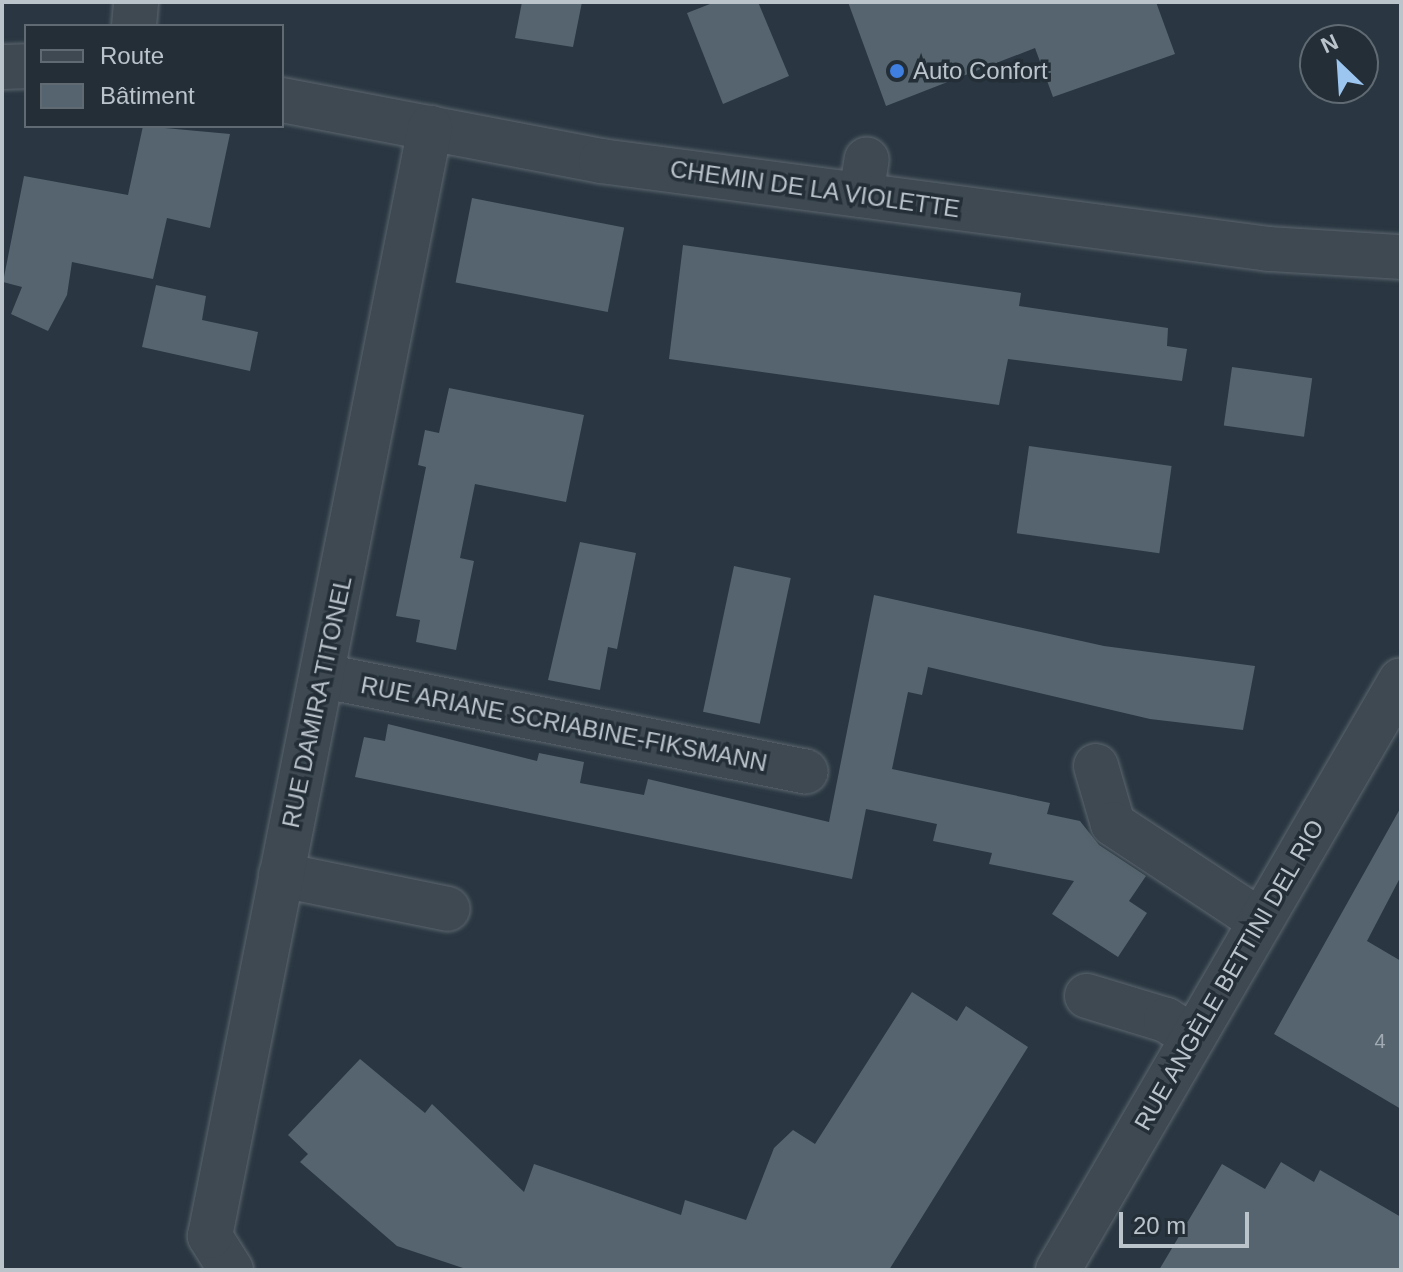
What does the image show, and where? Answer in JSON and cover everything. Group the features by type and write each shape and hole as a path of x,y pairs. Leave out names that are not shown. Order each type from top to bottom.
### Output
{"street":[{"path":"134,24 136,2"},
{"path":"2,67 24,66"},
{"name":"CHEMIN DE LA VIOLETTE","path":"284,100 601,161 864,177 1351,257 1401,257"},
{"name":"RUE DAMIRA TITONEL","path":"231,1270 210,1236 430,128"},
{"name":"CHEMIN DE LA VIOLETTE","path":"1351,257 1401,279"},
{"name":"RUE ARIANE SCRIABINE-FIKSMANN","path":"323,676 806,772"},
{"name":"RUE ANGÈLE BETTINI DEL RIO","path":"1058,1270 1401,680"},
{"path":"1096,766 1113,824 1260,921"},
{"path":"281,875 448,909"},
{"path":"1087,996 1166,1020 1193,1037"}],"building":[{"path":"522,2 582,2 573,47 515,38"},
{"path":"715,2 758,2 789,76 723,104 687,13"},
{"path":"848,2 1156,2 1175,54 1053,97 1035,48 886,106"},
{"path":"143,128 230,134 210,228 167,218 153,279 72,262 67,295 48,331 11,314 22,287 3,282 24,176 128,195"},
{"path":"472,198 624,228 608,312 456,282"},
{"path":"683,245 1021,293 1019,306 1168,328 1167,346 1187,349 1182,381 1008,359 999,405 669,359"},
{"path":"156,285 206,296 202,320 258,332 250,371 142,347"},
{"path":"1232,367 1312,378 1304,437 1224,425"},
{"path":"449,388 584,415 566,502 475,484 460,558 474,561 456,650 416,642 420,620 396,616 426,467 418,465 425,430 439,433"},
{"path":"1029,446 1172,466 1159,553 1017,533"},
{"path":"580,542 636,553 617,649 608,647 600,690 548,680"},
{"path":"734,566 791,578 760,724 703,712"},
{"path":"874,595 1104,646 1255,666 1243,730 1150,719 928,667 922,695 908,692 892,769 1050,803 1047,814 1080,821 1099,845 1146,876 1129,901 1147,913 1118,957 1052,914 1074,881 989,864 992,853 933,841 937,824 866,809 852,879 355,777 364,737 385,741 388,724 537,761 539,753 584,762 580,783 644,795 648,779 829,822"},
{"path":"1401,807 1401,876 1367,941 1401,961 1401,1109 1274,1034"},
{"path":"912,992 957,1021 966,1006 1028,1047 889,1270 469,1270 397,1246 300,1162 308,1154 288,1135 360,1059 425,1113 432,1104 524,1192 534,1164 681,1215 685,1200 746,1220 774,1148 793,1130 815,1144"},
{"path":"1281,1162 1314,1182 1320,1170 1401,1217 1401,1270 1159,1270 1222,1164 1265,1189"}],"place":[{"name":"Auto Confort","path":"897,71"}]}
